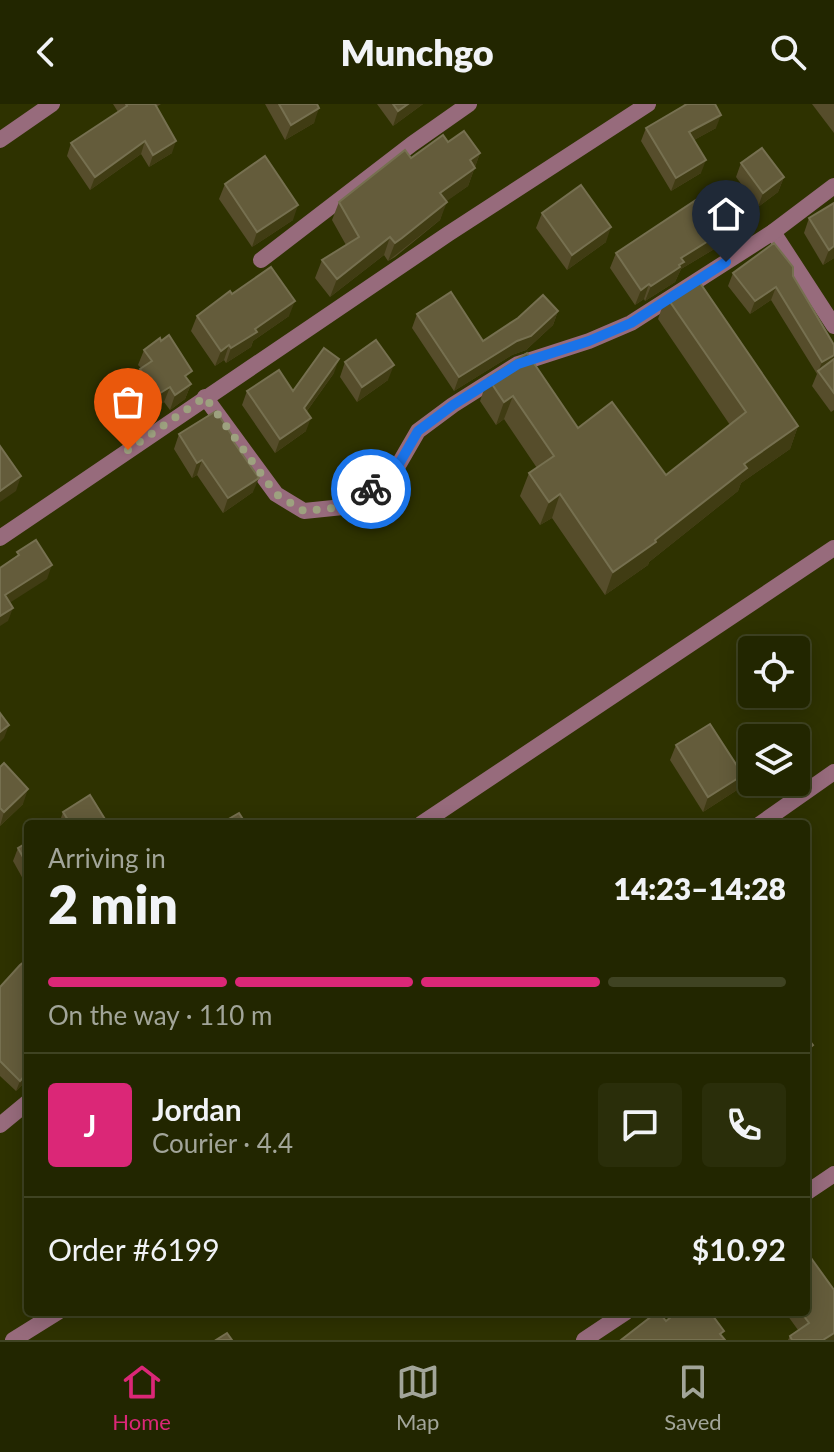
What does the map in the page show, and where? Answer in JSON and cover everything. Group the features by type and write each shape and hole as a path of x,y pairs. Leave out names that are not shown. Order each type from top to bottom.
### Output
{"street":[{"path":"0,140 52,104"},
{"path":"261,260 469,104"},
{"path":"0,538 205,397 648,104"},
{"path":"205,397 276,494 304,511 343,507 392,476 418,431 479,389 518,364 589,341 631,323 773,232 834,186"},
{"path":"773,232 834,326"},
{"path":"427,820 834,548"},
{"path":"766,820 834,772"},
{"path":"0,1125 24,1105"},
{"path":"810,1190 834,1174"},
{"path":"13,1340 52,1316"},
{"path":"584,1340 620,1316"}],"building":[{"path":"126,104 155,104 176,141 153,155 145,141 95,177 71,143"},
{"path":"279,104 317,104 319,108 291,125"},
{"path":"393,104 408,104 398,111"},
{"path":"687,104 715,104 721,115 689,132 706,160 676,178 646,128"},
{"path":"464,131 480,153 470,160 475,168 440,193 447,202 395,243 390,237 337,279 322,260 359,237 339,202 405,150 411,158 443,135 448,142"},
{"path":"762,148 784,177 763,193 741,163"},
{"path":"265,156 298,205 257,232 225,184"},
{"path":"581,185 611,227 572,255 542,213"},
{"path":"699,198 721,233 681,258 684,262 680,267 641,290 616,253"},
{"path":"834,203 834,246 829,250 809,218"},
{"path":"774,243 793,267 793,276 834,345 834,355 822,362 776,287 755,301 733,273"},
{"path":"271,267 295,301 255,329 257,332 221,351 197,316 230,291 232,294"},
{"path":"696,277 798,426 744,464 747,468 656,542 613,572 560,494 549,502 529,473 554,456 513,396 504,402 488,378 527,353 578,428 612,402 666,475 746,412 666,296"},
{"path":"451,292 483,341 518,318 543,295 558,311 531,336 517,341 459,377 417,314"},
{"path":"169,335 192,371 185,376 191,384 175,395 170,387 157,395 140,369 152,361 144,350"},
{"path":"376,340 394,365 362,387 345,362"},
{"path":"324,348 339,359 304,408 311,418 280,439 247,391 279,370 293,391"},
{"path":"834,359 834,393 818,371"},
{"path":"216,411 259,478 228,498 202,460 197,463 179,434"},
{"path":"0,446 21,476 0,491"},
{"path":"36,540 52,565 5,595 13,608 0,616 0,568"},
{"path":"0,713 9,725 0,732"},
{"path":"710,724 738,767 738,778 708,797 676,745"},
{"path":"4,763 28,789 4,812 0,808 0,767"},
{"path":"90,795 106,820 68,820 63,812"},
{"path":"239,813 243,820 227,820"},
{"path":"24,844 24,859 18,848"},
{"path":"24,962 24,1076 20,1081 0,1061 0,987"},
{"path":"810,1257 834,1290 834,1333 823,1340 792,1340 790,1336 809,1323 804,1316 810,1316"},
{"path":"652,1316 662,1316 666,1321 672,1316 713,1316 724,1331 720,1334 725,1340 621,1340"},
{"path":"227,1333 232,1340 216,1340"}],"way so far":[{"path":"128,450 205,397 276,494 304,511 343,507 371,489"}],"route":[{"path":"371,489 392,476 418,431 453,405 518,364 589,341 631,323 726,262"}]}
